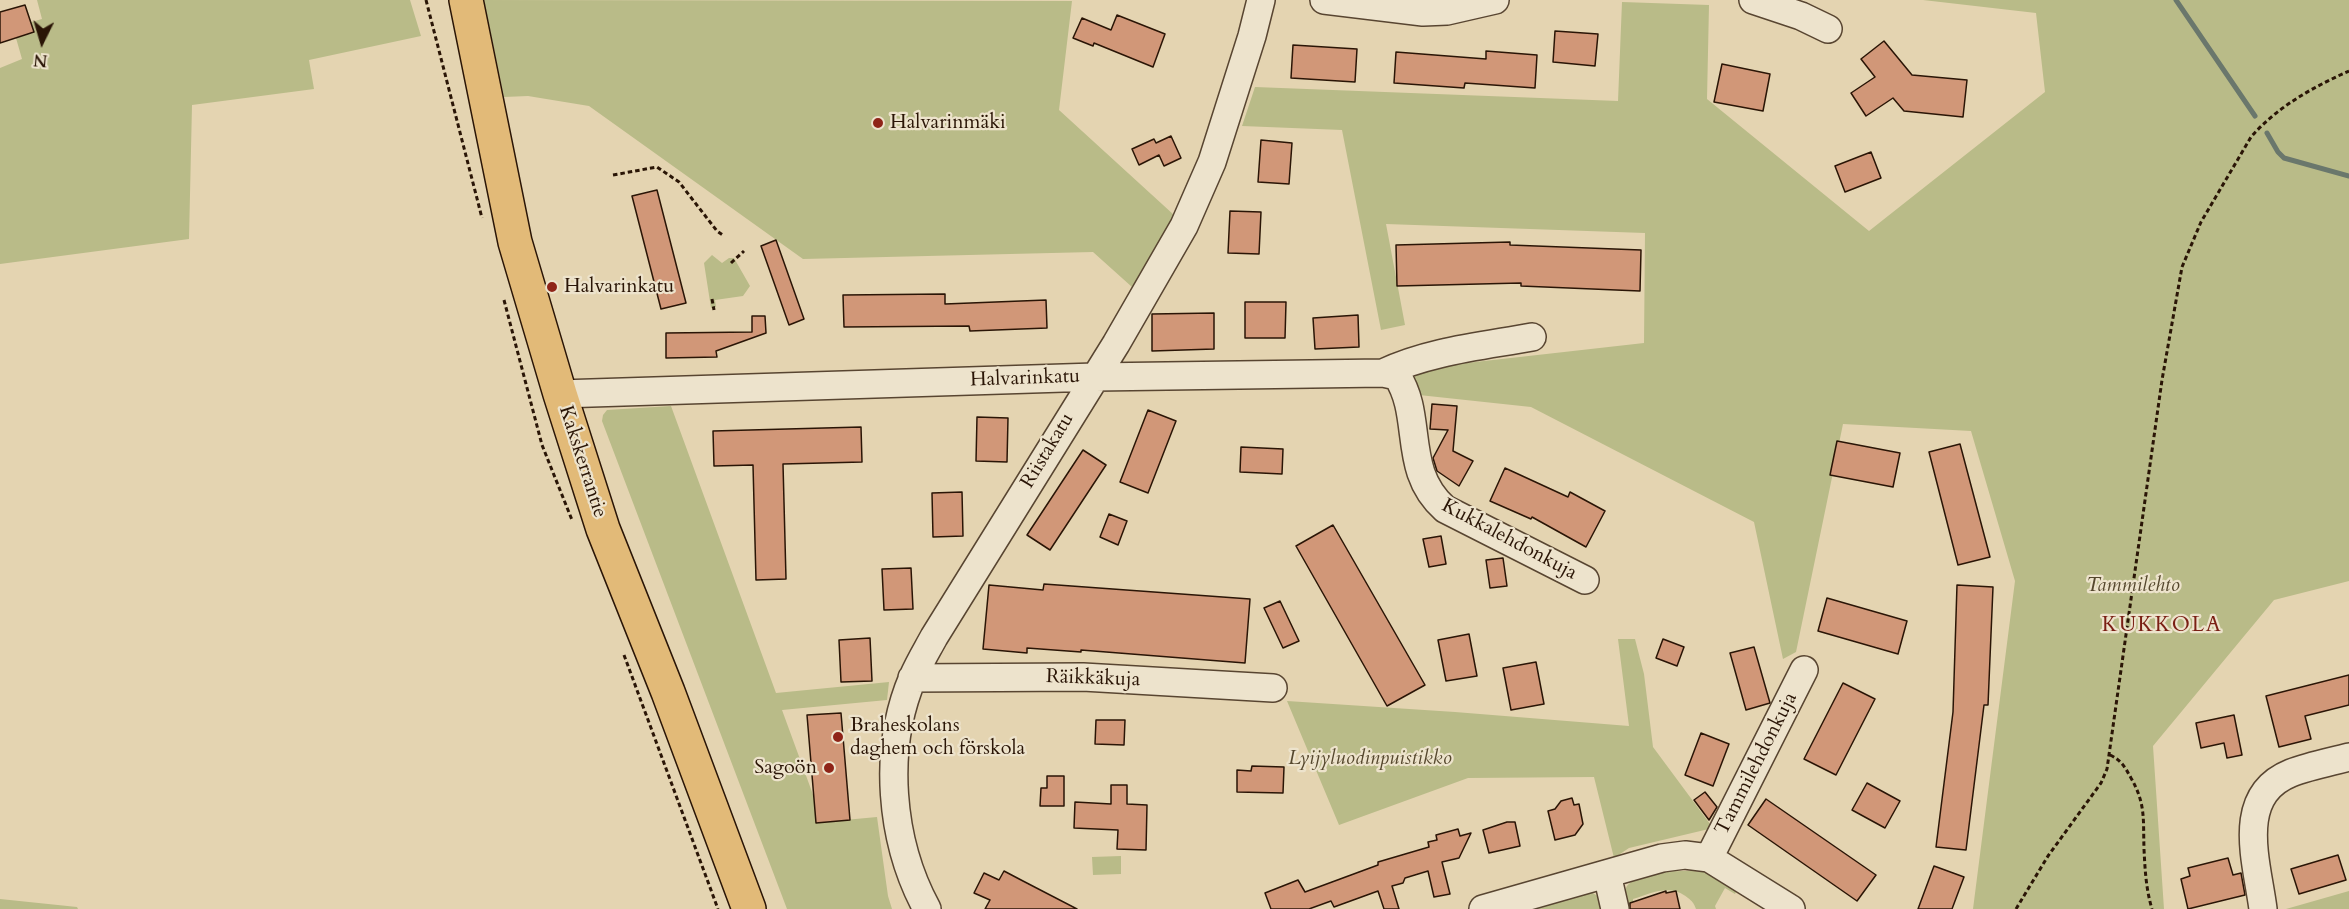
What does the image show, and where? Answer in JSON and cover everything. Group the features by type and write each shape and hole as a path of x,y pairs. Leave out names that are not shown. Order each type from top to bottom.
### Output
{"main road":[{"name":"Kakskerrantie","path":"466,0 515,242 560,394 603,529 668,692 749,909"}],"street":[{"name":"Riistakatu","path":"927,909 919,896 909,863 894,799 897,735 912,678 934,637 1095,377 1184,226 1198,198 1238,81 1261,0"},
{"path":"1324,0 1423,12 1448,11 1495,0"},
{"path":"1753,0 1801,16 1828,29"},
{"path":"1383,373 1399,365 1449,352 1532,337"},
{"name":"Halvarinkatu","path":"560,394 1095,377 1383,373"},
{"name":"Kukkalehdonkuja","path":"1383,373 1396,376 1404,388 1419,469 1424,484 1433,498 1445,509 1585,580"},
{"name":"Tammilehdonkuja","path":"1709,858 1804,670"},
{"name":"Räikkäkuja","path":"912,678 1083,677 1273,688"},
{"path":"2263,909 2253,837 2253,819 2262,792 2275,781 2291,773 2349,757"},
{"path":"1483,909 1662,858 1685,855 1709,858 1791,909"},
{"path":"1607,874 1615,909"}],"path":[{"path":"2016,909 2048,856 2101,783 2110,755 2162,380 2182,267 2202,222 2259,127 2309,90 2349,71"},
{"path":"613,175 657,167 679,182 717,231 724,236"},
{"path":"731,263 744,251"},
{"path":"712,299 714,310"},
{"path":"2110,755 2125,766 2140,796 2145,824 2143,838 2146,887 2152,909"}],"green space":[{"path":"37,0 410,0 421,36 309,60 314,89 192,105 189,239 0,264 0,68 22,59 16,38 34,33 31,22 42,19"},
{"path":"484,0 1072,1 1059,110 1174,215 1132,287 1093,252 803,259 589,106 528,96 504,97"},
{"name":"Tammilehto","path":"1923,0 2349,0 2349,581 2274,600 2153,746 2164,909 1973,909 2015,581 1971,431 1843,424 1796,652 1783,659 1754,522 1531,407 1419,395 1413,369 1644,343 1645,233 1386,224 1405,325 1381,330 1342,130 1242,126 1255,87 1618,101 1622,2 1709,5 1707,99 1869,231 2045,92 2036,13"},
{"path":"712,255 722,263 729,258 734,258 750,286 743,296 715,300 716,307 711,308 704,263"},
{"path":"671,406 776,693 889,682 887,700 782,710 823,822 877,817 888,896 892,909 787,909 602,421 607,410"},
{"name":"Lyijyluodinpuistikko","path":"1618,639 1635,639 1644,674 1653,747 1713,828 1629,848 1614,858 1594,777 1468,778 1339,825 1287,701 1629,726"},
{"path":"1121,856 1121,874 1093,875 1092,857"},
{"path":"1705,866 1739,886 1735,894 1725,888 1715,906 1716,909 1696,909 1692,901 1681,893 1668,890 1633,899 1634,909 1621,909 1626,888 1634,881 1664,872 1704,872"},
{"path":"2349,891 2349,909 2286,909"},
{"path":"1591,892 1609,909 1529,909"},
{"path":"0,899 77,907 78,909 0,909"}],"building":[{"path":"25,5 34,32 0,43 0,12"},
{"path":"1117,15 1165,34 1153,67 1094,43 1093,46 1073,38 1082,18 1111,30"},
{"path":"1555,31 1598,34 1595,66 1553,62"},
{"path":"1884,41 1912,75 1967,80 1963,117 1904,111 1893,98 1866,116 1851,93 1875,77 1861,59"},
{"path":"1293,45 1357,49 1355,82 1291,78"},
{"path":"1486,51 1537,55 1535,88 1465,83 1464,88 1394,83 1396,52 1486,59"},
{"path":"1722,64 1770,74 1763,111 1714,102"},
{"path":"1171,136 1181,158 1164,166 1159,155 1139,165 1132,149 1154,139 1156,143"},
{"path":"1261,140 1292,143 1289,184 1258,182"},
{"path":"1871,152 1881,178 1845,192 1835,166"},
{"path":"657,190 686,303 661,309 632,196"},
{"path":"1230,211 1261,212 1259,254 1228,253"},
{"path":"776,240 804,319 789,325 761,246"},
{"path":"1510,242 1510,245 1641,250 1640,291 1521,286 1521,283 1397,286 1396,245"},
{"path":"945,294 945,304 1046,300 1047,328 970,331 969,326 844,327 843,295"},
{"path":"1245,302 1286,302 1285,338 1245,338"},
{"path":"1214,313 1214,349 1152,351 1152,314"},
{"path":"1358,315 1359,347 1315,349 1313,318"},
{"path":"752,316 765,316 766,333 716,351 717,357 666,358 666,333 752,332"},
{"path":"1432,404 1457,406 1453,451 1473,461 1459,486 1437,471 1433,458 1448,430 1430,429"},
{"path":"1148,410 1176,421 1148,493 1120,482"},
{"path":"977,417 1008,418 1007,462 976,461"},
{"path":"861,427 862,462 783,464 786,579 756,580 753,465 714,466 713,431"},
{"path":"1837,441 1900,453 1893,487 1830,475"},
{"path":"1960,444 1990,557 1958,565 1929,452"},
{"path":"1241,447 1283,449 1282,474 1240,472"},
{"path":"1083,450 1106,465 1050,550 1027,535"},
{"path":"1505,468 1568,497 1570,492 1605,511 1586,547 1532,517 1531,519 1490,501"},
{"path":"962,492 963,536 933,537 932,493"},
{"path":"1109,514 1127,521 1118,545 1100,537"},
{"path":"1333,525 1425,685 1387,706 1296,546"},
{"path":"1441,536 1446,564 1429,567 1423,539"},
{"path":"1503,558 1507,586 1490,588 1486,560"},
{"path":"911,568 913,609 884,610 882,569"},
{"path":"1044,584 1250,599 1245,663 1081,650 1081,652 1027,648 1027,653 983,649 989,585 1043,590"},
{"path":"1957,585 1993,587 1988,705 1984,705 1966,850 1936,847 1953,712"},
{"path":"1827,598 1907,621 1898,654 1818,631"},
{"path":"1280,601 1299,641 1283,648 1264,608"},
{"path":"1469,634 1477,676 1446,681 1438,640"},
{"path":"870,638 872,681 841,682 839,640"},
{"path":"1663,639 1684,647 1677,666 1656,658"},
{"path":"1754,647 1770,703 1746,710 1730,653"},
{"path":"1536,662 1544,704 1511,710 1503,668"},
{"path":"2349,675 2349,705 2305,716 2311,739 2279,747 2266,696"},
{"path":"1843,683 1875,699 1836,775 1804,759"},
{"name":"Sagoön","path":"841,713 850,820 816,823 807,715"},
{"path":"2234,715 2242,755 2227,758 2224,743 2201,748 2196,723"},
{"path":"1096,720 1125,720 1124,745 1095,744"},
{"path":"1701,733 1729,744 1713,786 1685,775"},
{"path":"1252,766 1284,767 1283,793 1237,792 1237,770 1251,771"},
{"path":"1047,776 1064,776 1064,806 1040,806 1041,788 1047,788"},
{"path":"1867,783 1900,801 1885,828 1852,810"},
{"path":"1111,785 1127,785 1127,804 1147,805 1146,850 1117,849 1118,830 1074,828 1075,802 1111,804"},
{"path":"1705,792 1717,807 1709,820 1694,800"},
{"path":"1572,798 1574,805 1579,804 1583,824 1575,835 1555,840 1548,811 1555,809 1561,801"},
{"path":"1766,799 1876,875 1857,901 1748,825"},
{"path":"1507,822 1515,822 1520,846 1489,853 1483,830"},
{"path":"1458,829 1460,836 1471,833 1459,858 1442,862 1450,894 1434,897 1428,871 1405,878 1403,883 1392,886 1399,909 1384,909 1378,891 1334,907 1331,901 1309,909 1271,909 1265,893 1298,880 1305,892 1378,865 1378,862 1429,847 1428,842 1437,840 1436,835"},
{"path":"2338,855 2346,880 2299,894 2291,869"},
{"path":"2228,858 2233,875 2241,873 2245,895 2188,909 2181,879 2190,876 2188,868"},
{"path":"1934,866 1964,877 1952,909 1918,909"},
{"path":"1004,871 1077,909 985,909 990,900 974,893 984,873 999,880"},
{"path":"1666,891 1666,893 1676,891 1680,909 1630,909 1630,903"}],"waterway":[{"path":"2176,0 2255,116"},
{"path":"2267,133 2284,158 2349,176"}],"place":[{"name":"Halvarinmäki","path":"878,123"},
{"name":"Halvarinkatu","path":"552,287"},
{"name":"Braheskolans daghem och förskola","path":"838,737"},
{"name":"Sagoön","path":"829,768"}],"district":[{"name":"KUKKOLA","path":"2162,626"}]}
